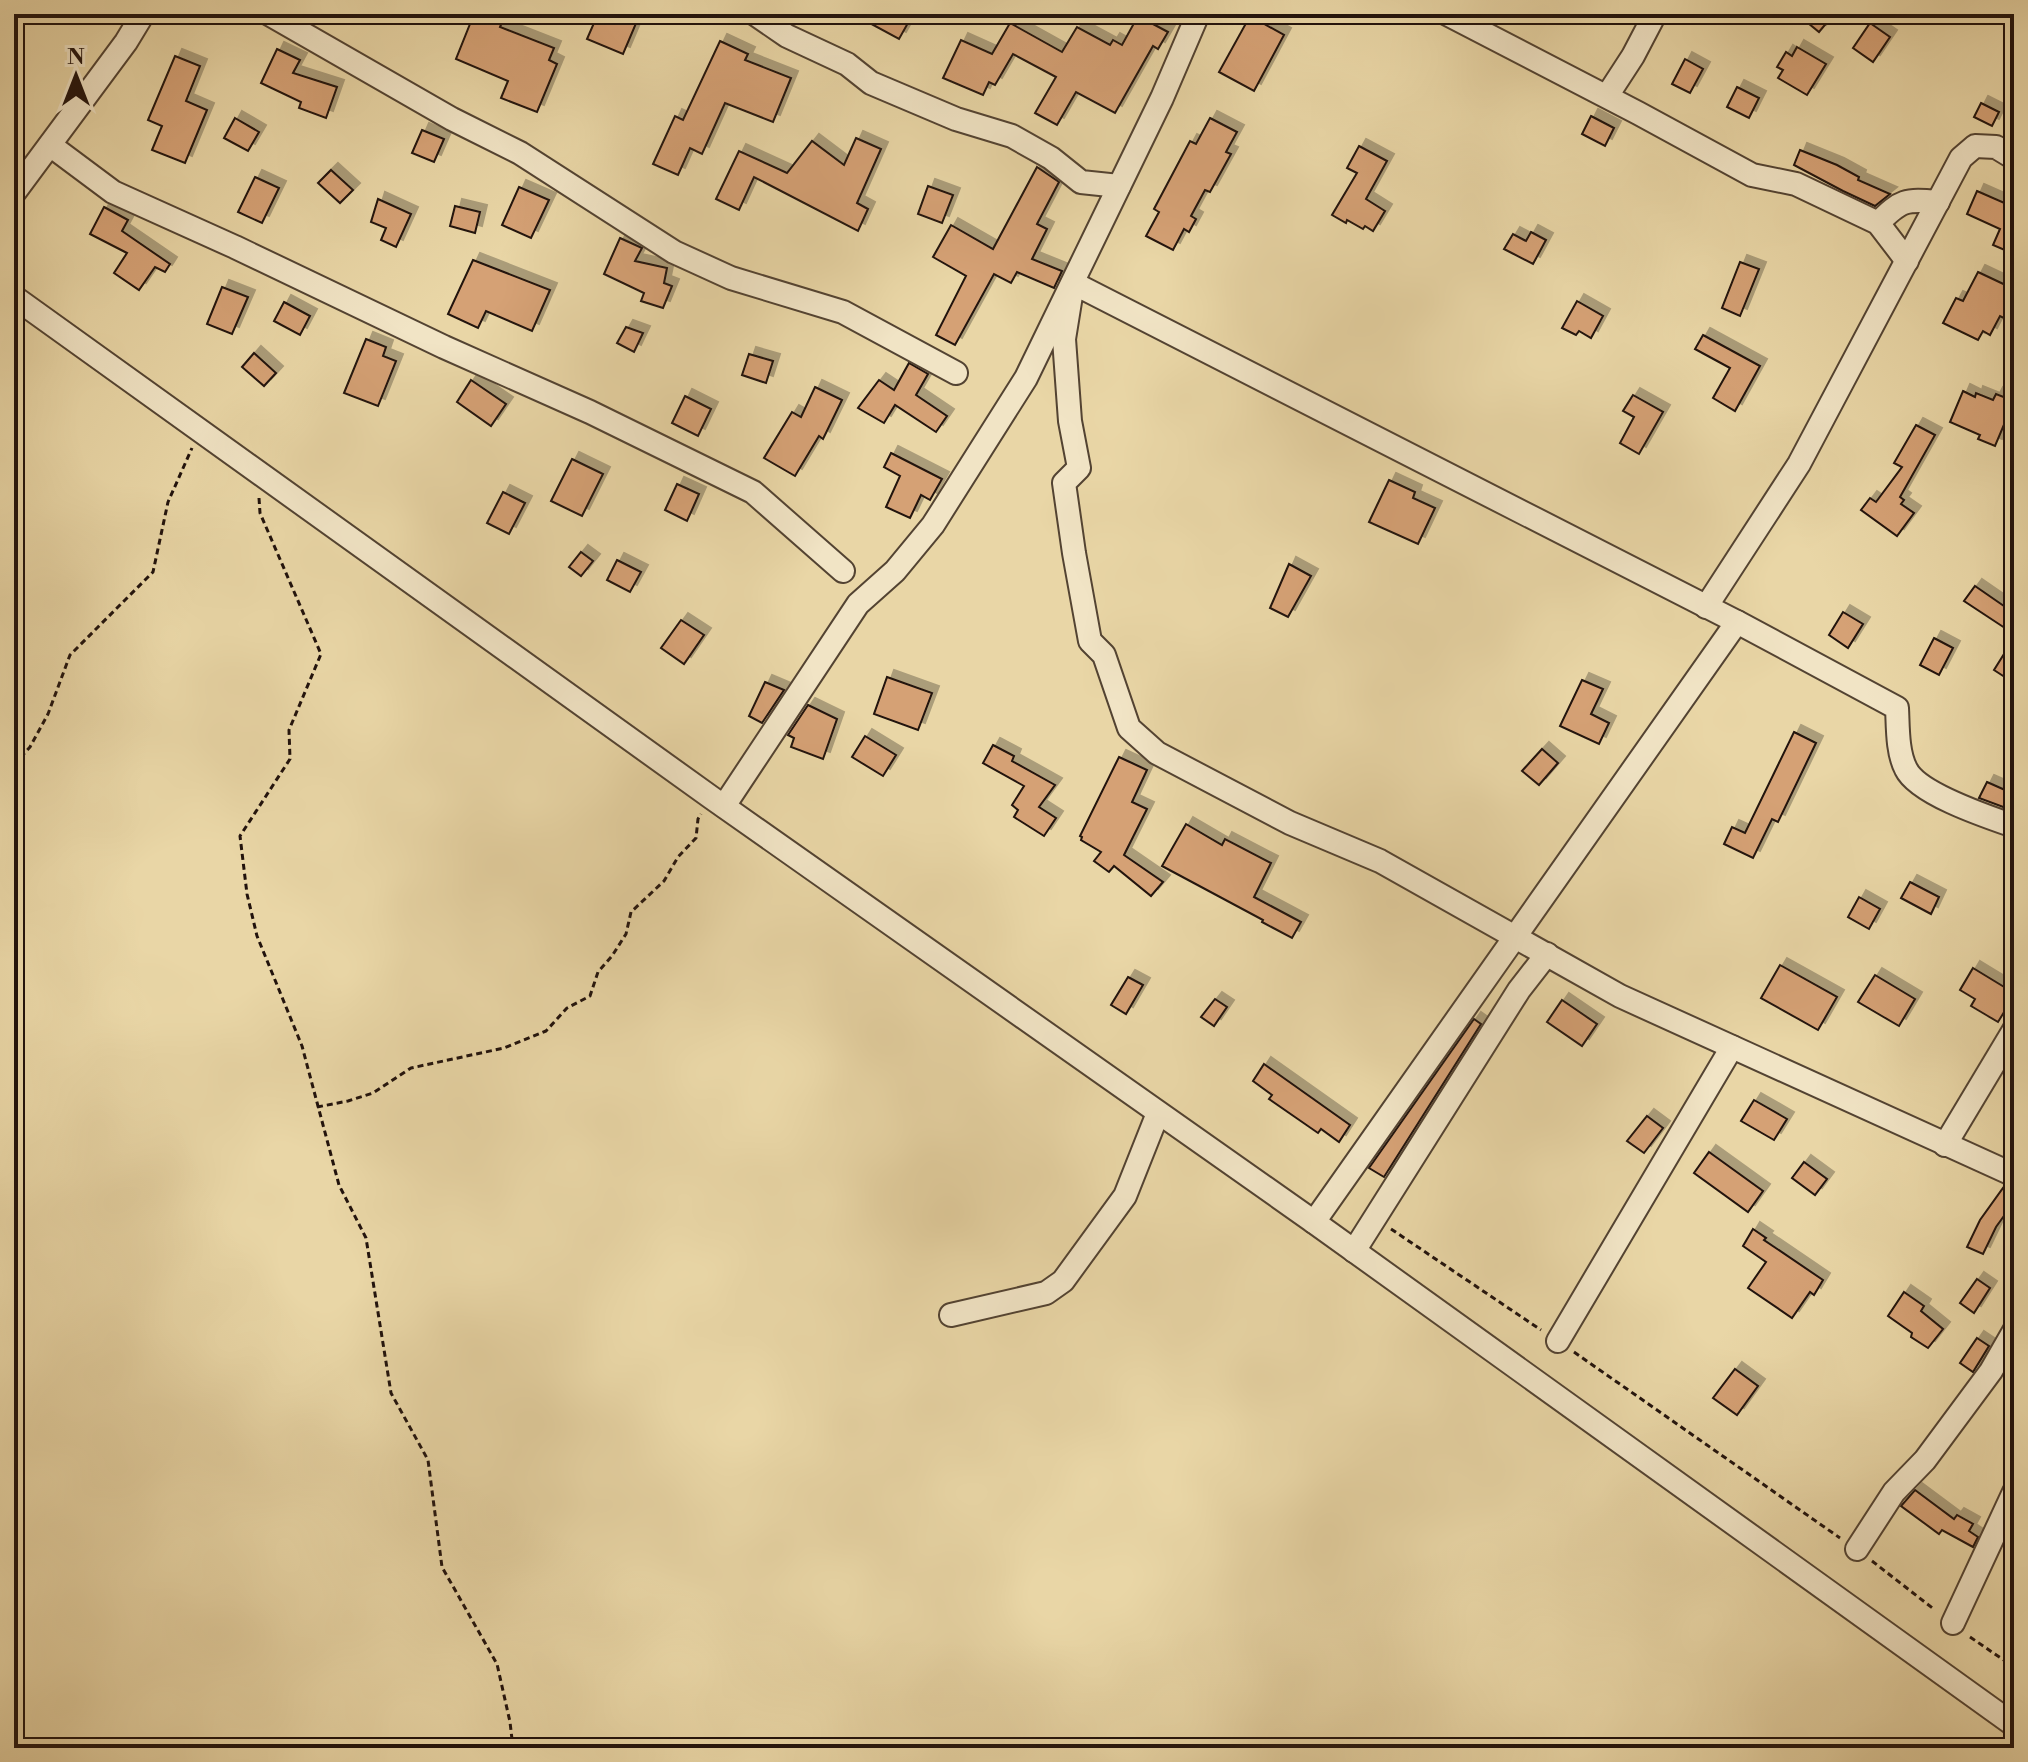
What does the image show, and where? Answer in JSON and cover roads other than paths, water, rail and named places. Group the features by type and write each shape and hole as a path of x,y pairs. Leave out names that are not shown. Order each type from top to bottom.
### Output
{"street":[{"path":"14,193 143,14"},
{"path":"269,14 452,119 520,153 640,227 674,252 731,278 843,312 956,373"},
{"path":"755,14 787,36 847,64 871,83 956,119 1012,136 1051,158 1081,182 1119,186"},
{"path":"718,802 858,604 895,571 933,525 1026,378 1198,14"},
{"path":"1447,14 1752,175 1796,184 1878,223 1907,261"},
{"path":"1607,96 1655,14"},
{"path":"50,145 113,192 590,412 753,492 843,571"},
{"path":"1706,607 1799,464 1961,158 1975,146 1996,147 2014,158"},
{"path":"1878,223 1899,203 1919,200 1938,202"},
{"path":"1073,283 1737,622 1897,708 1898,733 1906,770 1927,790 2014,826"},
{"path":"1073,283 1064,339 1070,421 1079,468 1064,483 1067,508 1090,641 1104,655 1129,728 1157,753 1290,823 1380,861 1633,1002 2014,1175"},
{"path":"14,297 718,802 1314,1222 2014,1725"},
{"path":"1314,1222 1737,622"},
{"path":"1354,1251 1519,990 1547,954"},
{"path":"1945,1145 2014,1030"},
{"path":"1558,1341 1732,1047"},
{"path":"951,1315 1046,1293 1063,1281 1125,1196 1158,1113"},
{"path":"1857,1549 1894,1492 1925,1460 1991,1371 2014,1331"},
{"path":"1953,1623 2014,1492"}]}
